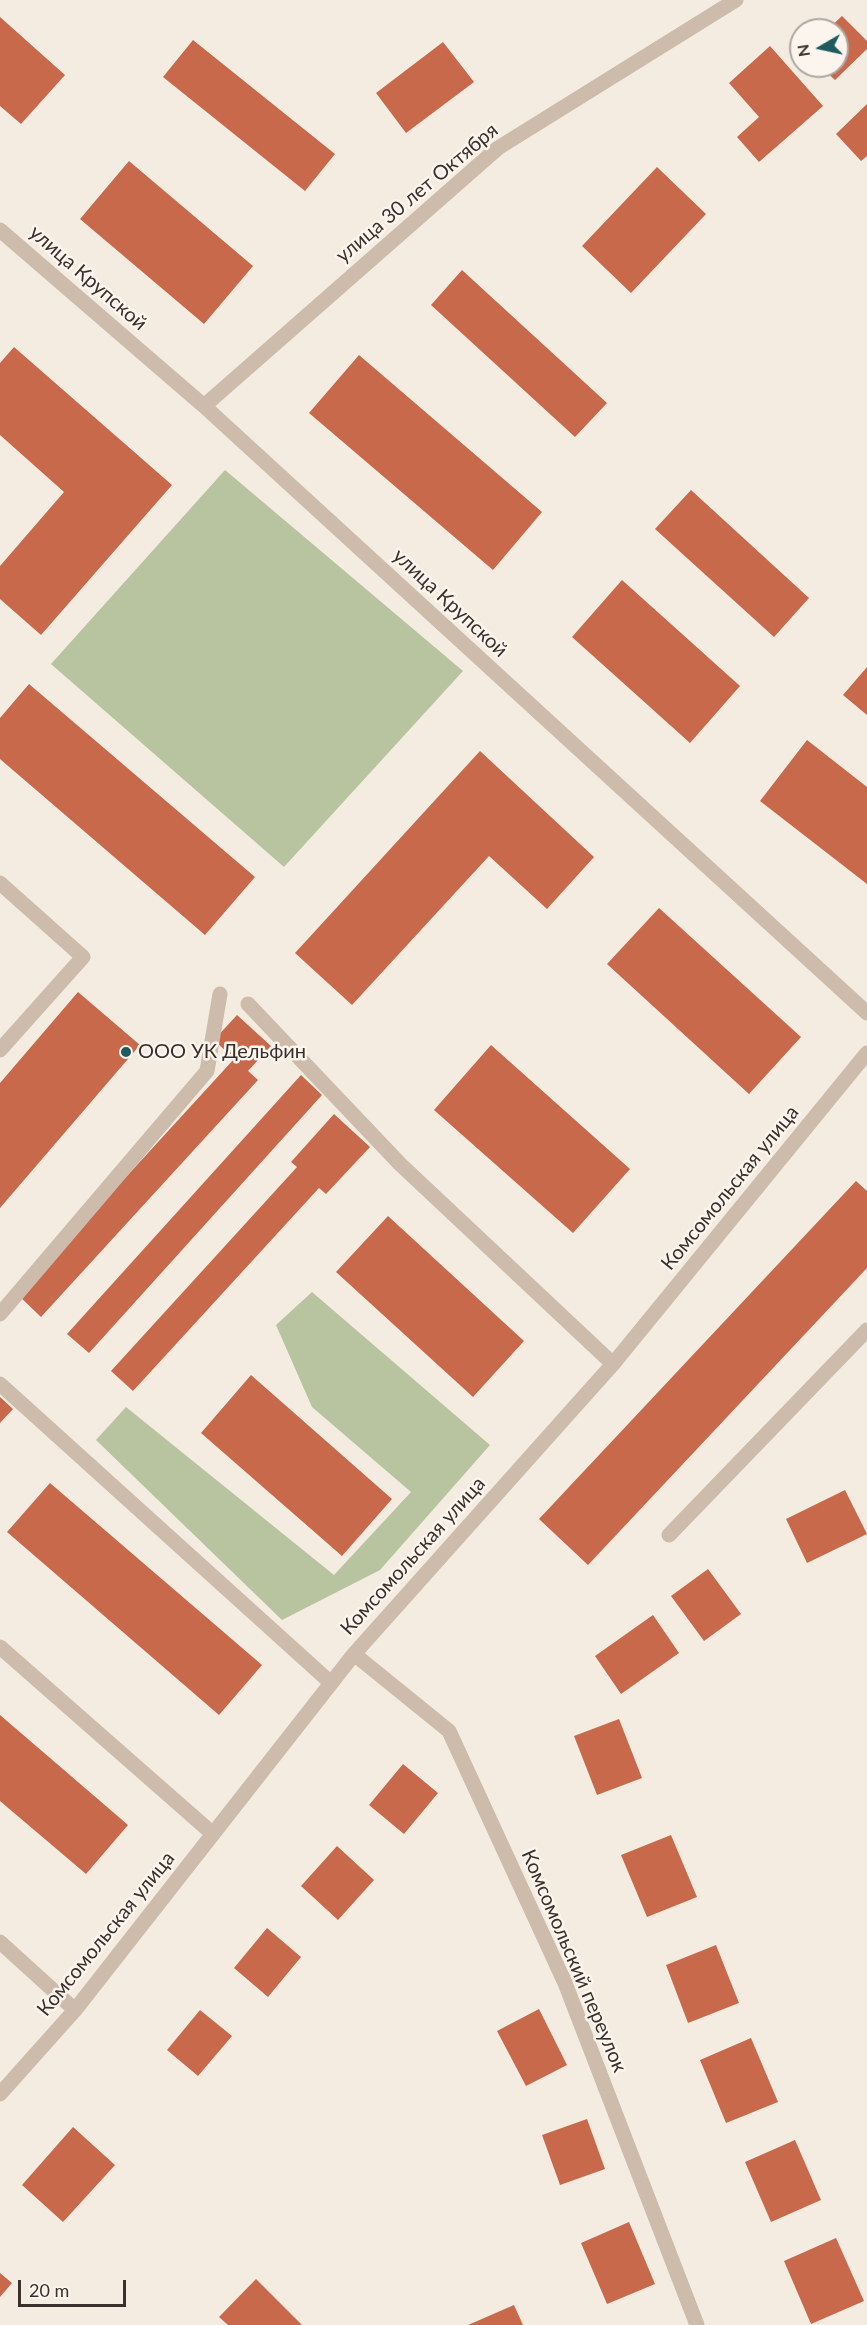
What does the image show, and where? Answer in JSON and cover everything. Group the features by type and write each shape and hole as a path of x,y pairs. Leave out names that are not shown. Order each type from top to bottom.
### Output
{"street":[{"name":"улица 30 лет Октября","path":"204,406 498,148 736,0"},
{"name":"улица Крупской","path":"0,230 204,406 867,1013"},
{"path":"0,883 83,957 0,1050"},
{"path":"0,1314 207,1071 220,994"},
{"path":"248,1004 400,1164 613,1364"},
{"name":"Комсомольская улица","path":"0,2094 75,2010 354,1654 613,1364 867,1053"},
{"path":"669,1534 867,1330"},
{"path":"0,1384 331,1683"},
{"path":"0,1647 213,1834"},
{"name":"Комсомольский переулок","path":"354,1654 449,1731 565,1983 697,2325"},
{"path":"0,1942 75,2010"}],"green space":[{"path":"225,470 463,671 284,867 51,664"},
{"path":"312,1292 490,1445 380,1570 282,1620 96,1440 126,1407 334,1575 411,1492 312,1407 276,1325"}],"building":[{"path":"0,17 65,75 21,124 0,106"},
{"path":"849,23 867,41 867,49 849,66"},
{"path":"193,40 335,154 305,191 163,77"},
{"path":"443,42 474,82 406,133 376,93"},
{"path":"770,46 789,68 789,78 798,78 823,106 759,162 737,137 759,117 729,83"},
{"path":"867,104 867,156 861,161 836,134"},
{"path":"129,161 253,266 204,324 80,219"},
{"path":"657,167 706,214 631,293 582,246"},
{"path":"462,270 607,403 575,437 431,305"},
{"path":"14,347 172,485 41,635 0,599 0,566 64,492 0,435 0,363"},
{"path":"359,355 542,512 493,570 309,413"},
{"path":"691,490 809,598 774,637 655,529"},
{"path":"622,580 740,686 690,743 572,637"},
{"path":"867,667 867,715 843,695"},
{"path":"29,684 255,877 205,935 0,759 0,718"},
{"path":"807,740 867,787 867,884 760,801"},
{"path":"480,751 594,857 547,909 489,856 352,1005 295,953"},
{"path":"659,908 801,1037 749,1094 607,964"},
{"path":"78,992 140,1045 0,1208 0,1083"},
{"path":"237,1015 271,1046 248,1071 258,1080 41,1317 18,1295 234,1059 214,1040"},
{"path":"491,1045 630,1169 573,1233 434,1110"},
{"path":"301,1075 322,1095 89,1353 67,1334"},
{"path":"334,1114 370,1147 326,1194 319,1188 133,1391 111,1371 297,1167 291,1162"},
{"path":"856,1181 867,1191 867,1268 588,1565 539,1519"},
{"path":"388,1216 524,1341 473,1397 336,1272"},
{"path":"251,1375 392,1499 342,1556 201,1433"},
{"path":"0,1397 13,1409 0,1423"},
{"path":"50,1483 262,1665 219,1715 7,1532"},
{"path":"845,1490 867,1534 807,1563 786,1519"},
{"path":"708,1569 741,1614 704,1641 671,1596"},
{"path":"653,1615 679,1653 621,1694 595,1656"},
{"path":"0,1715 128,1825 86,1874 0,1801"},
{"path":"619,1719 642,1778 597,1795 574,1736"},
{"path":"403,1764 438,1793 404,1834 369,1805"},
{"path":"671,1835 697,1897 647,1917 621,1855"},
{"path":"337,1846 374,1880 338,1920 301,1886"},
{"path":"267,1928 301,1957 268,1997 234,1968"},
{"path":"716,1945 739,2003 688,2023 666,1965"},
{"path":"539,2009 567,2065 526,2086 497,2031"},
{"path":"200,2010 232,2036 198,2076 167,2050"},
{"path":"751,2038 778,2102 726,2123 700,2060"},
{"path":"587,2119 605,2169 560,2185 542,2135"},
{"path":"73,2127 115,2165 63,2222 22,2185"},
{"path":"795,2140 821,2200 771,2222 745,2162"},
{"path":"629,2222 655,2284 607,2304 581,2243"},
{"path":"836,2238 864,2301 811,2324 784,2261"},
{"path":"0,2273 12,2283 0,2297"},
{"path":"256,2279 302,2325 228,2325 219,2317"},
{"path":"514,2305 523,2325 468,2325"}],"place":[{"name":"ООО УК Дельфин","path":"126,1052"}]}
